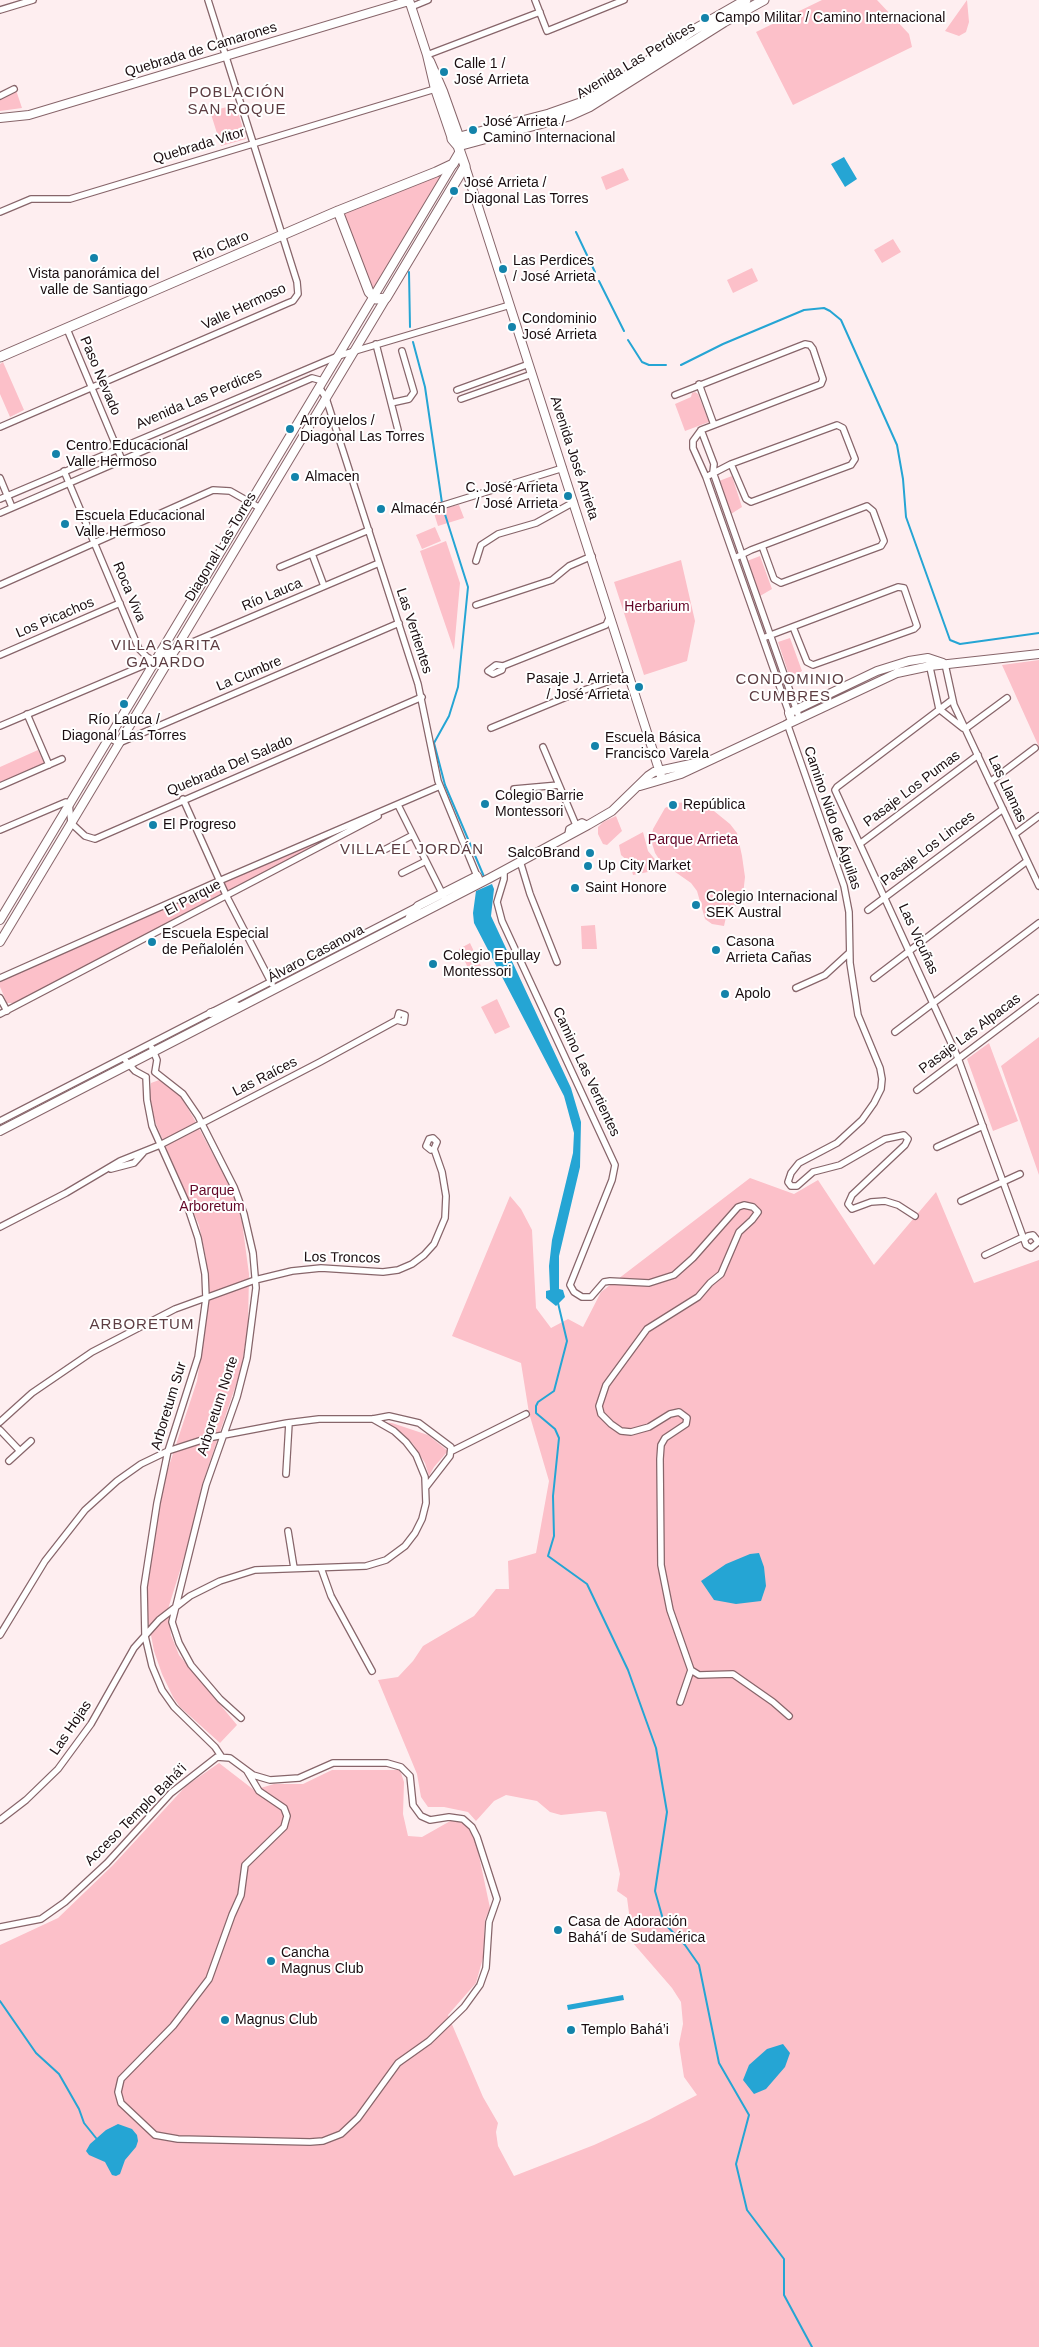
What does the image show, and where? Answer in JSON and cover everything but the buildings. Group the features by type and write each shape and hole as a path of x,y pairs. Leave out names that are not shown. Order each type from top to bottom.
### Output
{"main road":[{"name":"Avenida Las Perdices","path":"457,143 586,101 616,83 692,31 746,0"},
{"name":"Avenida Las Perdices","path":"457,143 569,116 589,107 764,0"},
{"name":"Diagonal Las Torres","path":"453,164 457,143"},
{"name":"Avenida José Arrieta","path":"457,143 465,166"},
{"name":"Río Claro","path":"0,357 338,211 453,164"},
{"name":"Diagonal Las Torres","path":"386,298 465,166"},
{"path":"338,211 372,297 379,300 386,298"}],"street":[{"path":"0,10 33,0"},
{"name":"Valle Hermoso","path":"0,427 293,300 298,294 299,288 208,0"},
{"path":"409,3 428,0"},
{"path":"535,0 547,30 624,0"},
{"name":"Quebrada de Camarones","path":"0,118 29,115 409,3"},
{"name":"Avenida José Arrieta","path":"409,3 428,57 437,76 457,143"},
{"path":"428,57 540,12"},
{"name":"Avenida José Arrieta","path":"428,57 435,89 457,143"},
{"path":"0,96 14,89"},
{"name":"Quebrada Vitor","path":"0,212 31,199 70,199 435,89"},
{"name":"Diagonal Las Torres","path":"0,920 453,164"},
{"name":"Avenida José Arrieta","path":"465,166 630,674 662,779"},
{"name":"Diagonal Las Torres","path":"0,942 386,298"},
{"name":"Avenida Las Perdices","path":"0,498 338,356 510,305"},
{"name":"Paso Nevado","path":"67,329 122,460"},
{"path":"376,344 398,430"},
{"path":"675,395 805,344 810,345 813,349 823,379 822,384 702,430 695,437 693,448 706,477 793,717"},
{"path":"391,403 409,399 414,392 402,351"},
{"path":"457,390 529,364"},
{"path":"462,399 532,374"},
{"name":"Avenida Las Perdices","path":"0,513 312,378 321,384"},
{"name":"Las Vertientes","path":"321,384 422,697 440,786 482,880"},
{"path":"699,384 714,425"},
{"path":"706,477 731,464 837,425 843,428 855,459 851,465 751,502 746,499 731,464"},
{"path":"702,430 714,464 713,472 771,635 793,717"},
{"path":"428,510 563,468"},
{"name":"Roca Viva","path":"64,471 140,649 147,657 164,668"},
{"path":"0,478 12,507"},
{"path":"0,585 213,490 230,491 260,508"},
{"path":"476,561 482,545 498,534 536,523 574,502"},
{"path":"735,558 741,554 866,506 873,511 884,542 881,546 781,583 774,579 762,546"},
{"path":"280,568 369,530"},
{"path":"312,554 324,586"},
{"path":"476,605 552,580 569,566 592,556"},
{"name":"Río Lauca","path":"175,650 379,562"},
{"path":"764,638 898,587 904,588 917,626 914,629 813,665 806,662 793,627"},
{"name":"Los Picachos","path":"0,655 120,603"},
{"path":"504,666 606,625 610,620 610,614"},
{"name":"La Cumbre","path":"119,743 399,623"},
{"path":"606,625 611,626 616,632"},
{"path":"0,726 154,661 175,650"},
{"name":"Álvaro Casanova","path":"636,788 681,774 793,717 877,671 909,660 945,664 1039,654"},
{"path":"929,662 939,709"},
{"name":"Las Llamas","path":"945,664 952,700 1039,886"},
{"path":"492,728 576,693 630,674"},
{"name":"Quebrada Del Salado","path":"71,823 85,836 95,839 183,799 422,697"},
{"path":"965,729 1007,698"},
{"name":"Las Vicuñas","path":"952,700 836,788 836,792 934,1002 958,1058 1024,1238 985,1254"},
{"name":"Las Llamas","path":"939,709 965,729"},
{"path":"26,714 49,765"},
{"name":"Camino Nido de Águilas","path":"793,717 844,886 849,918 849,953 858,1016 866,1039 882,1073 881,1088 874,1103 858,1124 837,1143 799,1163 791,1173 788,1182 791,1186 797,1186 814,1172 840,1165 885,1138 904,1135 908,1139 905,1145 852,1195 848,1204 852,1209 871,1202 885,1201 898,1205 915,1216"},
{"path":"109,738 119,743"},
{"path":"543,747 576,825"},
{"path":"990,782 1035,748"},
{"name":"Pasaje Los Pumas","path":"860,843 978,755"},
{"path":"0,786 62,759"},
{"name":"Álvaro Casanova","path":"0,1121 418,906 504,871 612,810 648,776 660,770 709,760"},
{"path":"514,789 560,785"},
{"name":"El Parque","path":"0,978 440,786"},
{"path":"183,799 219,881 275,990"},
{"path":"0,830 61,803 70,803 71,823"},
{"path":"398,805 444,897"},
{"name":"El Parque","path":"0,1014 398,805"},
{"name":"Pasaje Los Linces","path":"868,910 1003,809"},
{"path":"1015,834 1039,816"},
{"path":"568,835 569,828 582,822 588,825"},
{"path":"384,850 413,835"},
{"path":"402,873 426,861"},
{"path":"520,861 530,894 557,962"},
{"path":"874,978 1027,861"},
{"name":"Camino Las Vertientes","path":"504,871 504,879 497,902 502,921 615,1165 612,1180 570,1284 574,1292 582,1297 590,1297 604,1282 610,1280 649,1283 674,1275 693,1258 738,1207 744,1205 753,1207 758,1212 739,1232 721,1274 698,1297 647,1329 606,1384 599,1406 601,1414 621,1431 631,1432 649,1427 670,1414 679,1412 687,1418 686,1424 665,1438 661,1445 659,1471 661,1565 670,1610 691,1670"},
{"name":"Álvaro Casanova","path":"0,1131 275,990 409,918 444,897"},
{"path":"409,918 418,906"},
{"path":"895,1032 1039,923"},
{"path":"796,988 825,975 849,953"},
{"path":"0,998 7,1011"},
{"name":"Pasaje Las Alpacas","path":"917,1090 1039,998"},
{"path":"211,1013 250,1003"},
{"name":"Las Raíces","path":"0,1227 107,1170 134,1163 143,1153 202,1124 396,1020"},
{"path":"124,1058 129,1065 146,1077 155,1072 158,1064 150,1044"},
{"name":"Arboretum Norte","path":"155,1072 182,1094 202,1124 239,1200 250,1240 255,1280 253,1321 247,1358 237,1397 206,1485 194,1539 173,1609 172,1622 175,1633 191,1665 220,1699 241,1718"},
{"name":"Arboretum Sur","path":"146,1077 150,1117 194,1226 203,1262 206,1298 203,1327 194,1371 168,1451 146,1565 144,1587 145,1636 152,1666 162,1690 174,1707 215,1747 220,1756"},
{"path":"937,1147 983,1126"},
{"name":"Los Troncos","path":"0,1422 32,1393 92,1352 135,1328 175,1309 255,1280 292,1271 321,1268 390,1271 405,1267 418,1260 434,1244 445,1218 446,1196 442,1172 434,1149"},
{"path":"961,1201 1020,1174"},
{"path":"426,1487 452,1451 526,1414"},
{"path":"0,1635 45,1561 85,1510 117,1481 142,1464 168,1451 223,1435 289,1423 319,1419 373,1419 389,1416 419,1423 442,1438 451,1446 452,1451"},
{"path":"373,1419 394,1431 412,1448 423,1469 426,1487"},
{"path":"286,1474 289,1423"},
{"path":"0,1430 20,1451"},
{"path":"9,1461 31,1441"},
{"name":"Las Hojas","path":"0,1820 45,1783 67,1757 91,1724 124,1662 134,1648 173,1609 199,1591 232,1576 268,1568 366,1566 386,1560 399,1552 419,1526 424,1511 426,1487"},
{"path":"288,1531 294,1568"},
{"path":"320,1568 331,1596 372,1671"},
{"path":"680,1702 691,1670 699,1675 733,1674 773,1702 789,1716"},
{"path":"220,1756 230,1758 260,1778 279,1780 299,1778 333,1764 394,1764 408,1773 413,1805 421,1816 430,1820 458,1818 467,1822 475,1831 497,1899 489,1922 486,1968 480,1985 464,2007 448,2024 398,2063 350,2127 336,2136 323,2141 178,2139 155,2135 121,2103 118,2092 121,2079 173,2026 209,1979 241,1895 245,1865 284,1827 287,1816 284,1808 259,1790 247,1771"},
{"name":"Acceso Templo Bahá'i","path":"0,1927 41,1919 65,1902 107,1863 176,1789 202,1767 220,1756"}],"green space":[{"path":"822,0 877,0 909,34 912,47 793,105 756,32"},
{"path":"967,0 969,22 966,32 959,36 945,31"},
{"path":"16,90 22,108 0,111 0,98"},
{"path":"236,105 246,139 221,146 210,111"},
{"path":"623,168 629,180 606,190 601,177"},
{"path":"446,170 371,294 342,213"},
{"path":"893,239 901,252 882,263 874,250"},
{"path":"752,268 758,281 733,293 727,280"},
{"path":"3,362 24,410 10,417 0,394 0,364"},
{"path":"692,393 698,394 709,422 685,431 675,404 691,397"},
{"path":"732,476 742,507 731,514 719,481"},
{"path":"459,505 464,518 438,526 433,510"},
{"path":"435,527 441,541 422,549 416,535"},
{"path":"446,541 460,583 454,650 420,551"},
{"path":"760,556 772,589 760,596 747,561"},
{"name":"Herbarium","path":"681,560 695,621 687,661 644,675 614,582"},
{"path":"790,638 802,671 790,678 778,642"},
{"path":"1039,660 1039,747 1002,665"},
{"path":"38,750 44,763 0,783 0,767"},
{"name":"Parque Arrieta","path":"694,802 709,807 730,824 737,833 745,877 743,895 739,905 731,908 727,913 724,926 712,924 705,919 697,891 691,883 661,862 655,853 651,840 653,829 665,808 674,803"},
{"path":"372,816 14,1003 7,1003 0,987 0,982"},
{"path":"616,816 622,831 607,845 603,844 598,834 598,827 603,822"},
{"path":"643,832 648,851 663,869 633,875 630,863 621,855 619,845"},
{"path":"595,925 597,949 582,949 581,926"},
{"path":"470,943 481,966 470,972 459,949"},
{"path":"497,999 510,1027 495,1034 481,1007"},
{"path":"1039,1037 1039,1175 1001,1066"},
{"path":"989,1043 1018,1121 993,1131 967,1059"},
{"name":"Parque Arboretum","path":"162,1079 181,1097 233,1192 242,1222 249,1274 248,1326 241,1370 202,1485 193,1529 168,1609 171,1635 179,1655 237,1725 220,1743 180,1707 173,1697 154,1651 147,1614 147,1590 156,1515 164,1481 197,1381 209,1300 206,1258 199,1225 156,1124 149,1100 151,1083"},
{"path":"750,1178 794,1194 818,1180 874,1265 936,1192 974,1283 1039,1260 1039,2347 0,2347 0,1945 58,1918 113,1865 186,1786 219,1763 254,1790 274,1784 303,1784 332,1770 400,1770 404,1782 403,1814 408,1836 422,1837 452,1820 464,1822 475,1837 490,1908 485,1920 483,1958 476,1983 448,2015 483,2097 498,2123 496,2132 498,2146 514,2176 594,2145 649,2120 697,2095 684,2077 679,2044 683,2024 681,2002 672,1988 633,1943 627,1898 617,1891 620,1874 606,1812 561,1815 550,1812 537,1801 506,1795 494,1801 476,1821 468,1812 444,1807 428,1807 421,1797 417,1774 378,1680 398,1677 413,1661 423,1646 474,1616 496,1589 509,1589 508,1561 536,1553 549,1481 529,1413 521,1363 452,1336 510,1196 521,1209 532,1230 536,1308 551,1328 568,1319 583,1327 601,1292"},
{"path":"383,1422 392,1423 428,1435 448,1451 429,1476 425,1463 413,1444 403,1434"}],"water":[{"path":"844,157 857,179 845,187 831,164"},
{"path":"492,884 494,889 491,916 571,1088 581,1122 580,1167 559,1256 559,1289 563,1290 565,1297 556,1306 546,1298 546,1291 550,1290 549,1266 552,1240 573,1153 574,1133 564,1096 474,923 473,913 476,891"},
{"path":"759,1553 764,1567 766,1586 761,1601 736,1604 714,1600 701,1581 726,1564 750,1554"},
{"path":"623,1995 624,2000 568,2010 567,2005"},
{"path":"783,2044 790,2053 785,2067 766,2089 754,2094 743,2080 749,2065 767,2049"},
{"path":"118,2124 132,2129 137,2135 138,2141 136,2147 125,2160 120,2174 116,2176 112,2175 105,2162 89,2155 86,2151 90,2144 106,2130"}],"waterway":[{"path":"576,232 595,272"},
{"path":"409,272 410,327"},
{"path":"599,281 624,331"},
{"path":"681,365 723,344 804,310 824,308 830,311 841,320 897,445 903,479 906,517 950,640 960,644 1039,633"},
{"path":"628,340 642,362 649,365 666,365"},
{"path":"413,342 425,387 442,503"},
{"path":"443,508 468,587 458,687 449,716 434,743 445,785 485,879"},
{"path":"558,1303 567,1341 554,1391 538,1402 536,1406 536,1413 555,1429 559,1438 553,1496 554,1536 548,1556 587,1584 628,1670 656,1748 667,1812 655,1891 664,1923 685,1945 699,1965 719,2063 749,2115 736,2164 747,2210 784,2259 784,2295 812,2347"},
{"path":"0,2001 36,2053 59,2074 79,2109 84,2123 96,2138"}],"place":[{"name":"Campo Militar / Camino Internacional","path":"705,18"},
{"name":"Calle 1 / José Arrieta","path":"444,72"},
{"name":"José Arrieta / Camino Internacional","path":"473,130"},
{"name":"José Arrieta / Diagonal Las Torres","path":"454,191"},
{"name":"Vista panorámica del valle de Santiago","path":"94,258"},
{"name":"Las Perdices / José Arrieta","path":"503,269"},
{"name":"Condominio José Arrieta","path":"512,327"},
{"name":"Arroyuelos / Diagonal Las Torres","path":"290,429"},
{"name":"Centro Educacional Valle Hermoso","path":"56,454"},
{"name":"Almacen","path":"295,477"},
{"name":"C. José Arrieta / José Arrieta","path":"568,496"},
{"name":"Almacén","path":"381,509"},
{"name":"Escuela Educacional Valle Hermoso","path":"65,524"},
{"name":"Pasaje J. Arrieta / José Arrieta","path":"639,687"},
{"name":"Río Lauca / Diagonal Las Torres","path":"124,704"},
{"name":"Escuela Básica Francisco Varela","path":"595,746"},
{"name":"Colegio Barrie Montessori","path":"485,804"},
{"name":"República","path":"673,805"},
{"name":"El Progreso","path":"153,825"},
{"name":"SalcoBrand","path":"590,853"},
{"name":"Up City Market","path":"588,866"},
{"name":"Saint Honore","path":"575,888"},
{"name":"Colegio Internacional SEK Austral","path":"696,905"},
{"name":"Escuela Especial de Peñalolén","path":"152,942"},
{"name":"Casona Arrieta Cañas","path":"716,950"},
{"name":"Colegio Epullay Montessori","path":"433,964"},
{"name":"Apolo","path":"725,994"},
{"name":"Casa de Adoración Bahá'í de Sudamérica","path":"558,1930"},
{"name":"Cancha Magnus Club","path":"271,1961"},
{"name":"Magnus Club","path":"225,2020"},
{"name":"Templo Bahá’i","path":"571,2030"}],"district":[{"name":"POBLACIÓN SAN ROQUE","path":"237,102"},
{"name":"VILLA SARITA GAJARDO","path":"166,654"},
{"name":"CONDOMINIO CUMBRES","path":"790,688"},
{"name":"VILLA EL JORDÁN","path":"412,850"},
{"name":"ARBORETUM","path":"142,1325"}]}
